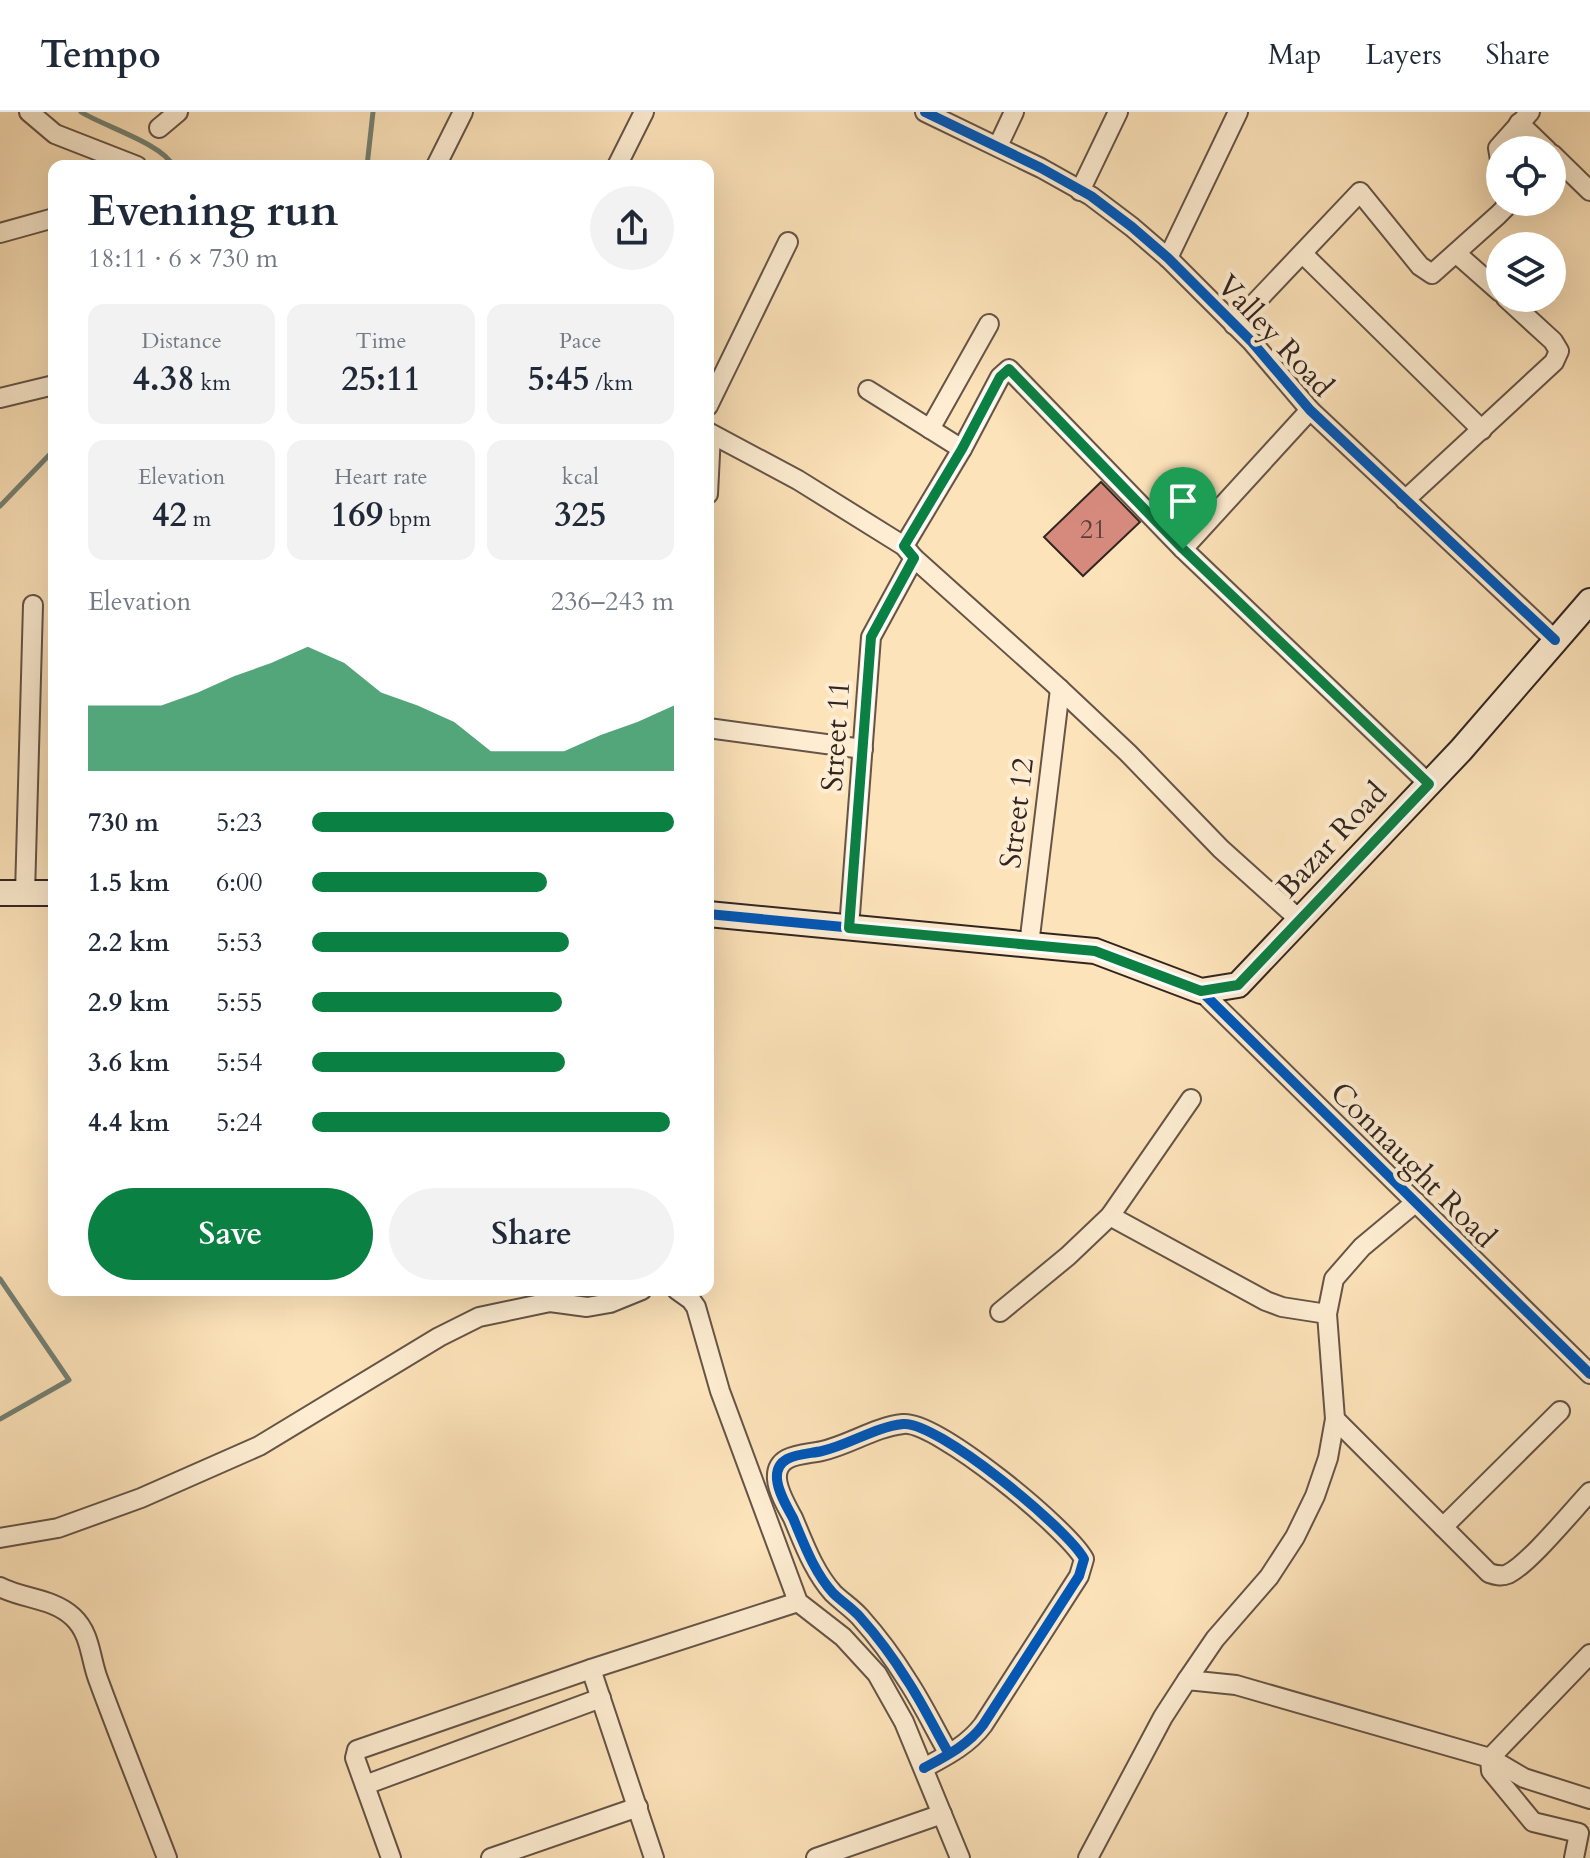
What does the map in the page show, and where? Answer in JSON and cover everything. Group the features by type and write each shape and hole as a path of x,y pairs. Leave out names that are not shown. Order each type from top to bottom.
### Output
{"street":[{"path":"29,112 55,134 122,160"},
{"path":"159,128 178,112"},
{"path":"439,160 463,112"},
{"path":"620,160 644,112"},
{"name":"Valley Road","path":"925,112 998,146 1080,191 1122,219 1168,258 1252,342 1310,410 1555,640"},
{"path":"998,146 1014,112"},
{"path":"1080,191 1118,112"},
{"path":"1168,258 1238,112"},
{"path":"1512,136 1525,118 1537,136"},
{"path":"1566,168 1590,191"},
{"path":"1234,325 1360,192 1420,266 1432,274 1497,216"},
{"path":"0,233 48,220"},
{"path":"714,394 788,242"},
{"path":"1303,254 1482,430"},
{"path":"1457,254 1486,280"},
{"path":"1405,500 1554,362 1559,351 1553,341 1521,312"},
{"path":"930,429 989,324"},
{"name":"Street 11","path":"849,928 871,637 909,552 1000,377 1009,369 1183,549"},
{"path":"0,398 48,386"},
{"path":"868,390 962,449"},
{"path":"1310,410 1183,549 1429,784"},
{"path":"714,435 798,480 909,552 1128,753 1221,849 1301,921"},
{"name":"Bazar Road","path":"1201,991 1238,985 1429,784 1590,601"},
{"path":"25,894 33,605"},
{"name":"Street 12","path":"1029,945 1060,689"},
{"path":"714,729 863,749"},
{"path":"0,893 48,893"},
{"path":"714,915 1095,951 1201,991"},
{"name":"Connaught Road","path":"1201,991 1590,1374"},
{"path":"1000,1312 1068,1256 1110,1216 1191,1099"},
{"path":"1088,1858 1163,1717 1215,1639 1269,1577 1295,1537 1315,1496 1328,1458 1335,1419 1327,1314 1334,1279 1362,1247 1416,1202"},
{"path":"1110,1216 1266,1301 1282,1307 1327,1314"},
{"path":"0,1538 58,1528 154,1493 259,1446 426,1345 479,1317 551,1296 587,1307 627,1296"},
{"path":"685,1296 696,1307 720,1391 798,1602 843,1637 877,1674 904,1722 960,1858"},
{"path":"1443,1527 1560,1411"},
{"path":"1335,1419 1489,1573 1500,1576 1508,1574 1590,1492"},
{"path":"924,1768 949,1754 975,1735 983,1725 1079,1576 1084,1559 1078,1548 1039,1510 968,1455 920,1427 905,1423 822,1451 797,1454 781,1463 779,1487 811,1559 833,1592 861,1617 908,1680 949,1754"},
{"path":"0,1587 65,1610 86,1636 96,1674 167,1858"},
{"path":"391,1858 355,1758 357,1750 798,1602"},
{"path":"1574,1858 1579,1833 1533,1822 1491,1771 1490,1758 1590,1654"},
{"path":"591,1669 654,1858"},
{"path":"1187,1680 1236,1685 1490,1758 1524,1778 1590,1799"},
{"path":"365,1785 601,1698"},
{"path":"491,1858 638,1807"},
{"path":"816,1858 942,1814"}],"building":[{"path":"1101,482 1140,522 1083,576 1044,537"}],"waterway":[{"path":"81,112 158,150 168,160"},
{"path":"368,160 373,112"},
{"path":"0,506 48,456"},
{"path":"0,1279 69,1380 0,1419"}],"cycle path":[{"path":"925,112 1041,168 1091,196 1132,227 1168,258 1252,342 1310,410 1555,640"},
{"path":"714,915 1095,951 1201,991 1590,1374"},
{"path":"924,1768 948,1754 956,1750 983,1725 1079,1576 1084,1559 1054,1525 1000,1479 971,1457 920,1427 893,1426 832,1448 786,1460 778,1470 779,1489 815,1567 826,1585 860,1617 891,1656 918,1698 949,1754"}],"route":[{"path":"1009,369 1017,375 1183,549 1429,784 1238,985 1201,991 1095,951 849,928 871,637 914,558 904,546 962,449 1000,377 1009,369"}]}
